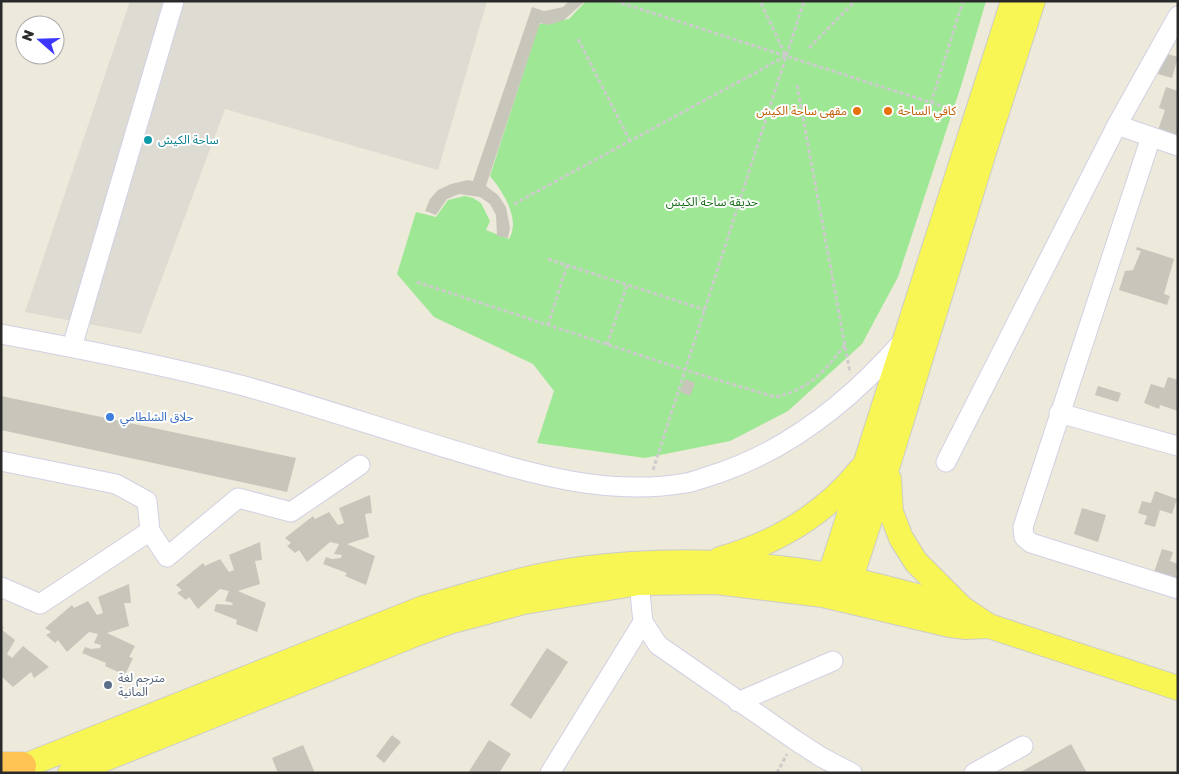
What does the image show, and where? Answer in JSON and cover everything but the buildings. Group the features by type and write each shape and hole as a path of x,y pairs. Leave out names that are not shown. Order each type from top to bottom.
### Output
{"main road":[{"path":"1013,1 907,338 878,462 891,512 901,538 916,562 962,608 989,626 1178,688"},
{"path":"837,587 1033,1"},
{"path":"712,562 741,553 797,526 830,504 878,462"},
{"path":"10,768 440,603 483,590 579,569 648,563 712,562 837,587 962,608"},
{"path":"70,773 449,622 524,602 639,583 716,582 762,586 837,587 950,625 966,627 989,626"}],"street":[{"path":"72,347 174,1"},
{"path":"946,462 1117,124 1178,16"},
{"path":"1117,124 1178,146"},
{"path":"1151,137 1023,527 1024,537 1030,544 1178,589"},
{"path":"1,334 72,347 244,386 515,469 574,482 631,489 688,483 748,463 795,438 868,380 907,338"},
{"path":"1059,413 1178,446"},
{"path":"1,461 116,484 147,500 150,531 167,557 226,506 238,498 291,512 360,465"},
{"path":"1,587 40,604 150,531"},
{"path":"639,583 643,622 658,645 738,702 821,757 852,773"},
{"path":"550,773 643,622"},
{"path":"738,702 833,661"},
{"path":"974,773 1023,746"}],"path":[{"path":"615,1 976,118"},
{"path":"760,1 786,56"},
{"path":"648,487 804,1"},
{"path":"809,48 855,1"},
{"path":"931,103 964,1"},
{"path":"578,39 630,141"},
{"path":"514,204 786,56"},
{"path":"797,85 853,392"},
{"path":"548,259 705,310"},
{"path":"548,325 568,265"},
{"path":"417,282 685,370 775,397 790,394 809,384 831,364 844,344"},
{"path":"607,344 627,285"}],"green space":[{"name":"حديقة ساحة الكيش","path":"586,1 986,1 961,86 898,277 862,344 788,411 730,441 645,458 537,443 554,391 533,364 434,317 397,274 416,212 436,217 448,200 465,196 481,203 490,221 486,230 509,239 513,223 512,214 505,198 490,176 539,24 569,19"}],"shaded area":[{"name":"ساحة الكيش","path":"130,1 487,1 438,170 225,109 141,334 25,312"}],"place":[{"name":"مقهى ساحة الكيش","path":"857,111"},
{"name":"كافي الساحة","path":"888,111"},
{"name":"ساحة الكيش","path":"148,140"},
{"name":"حلاق الشلطامي","path":"110,417"},
{"name":"مترجم لغة المانية","path":"108,685"}]}
